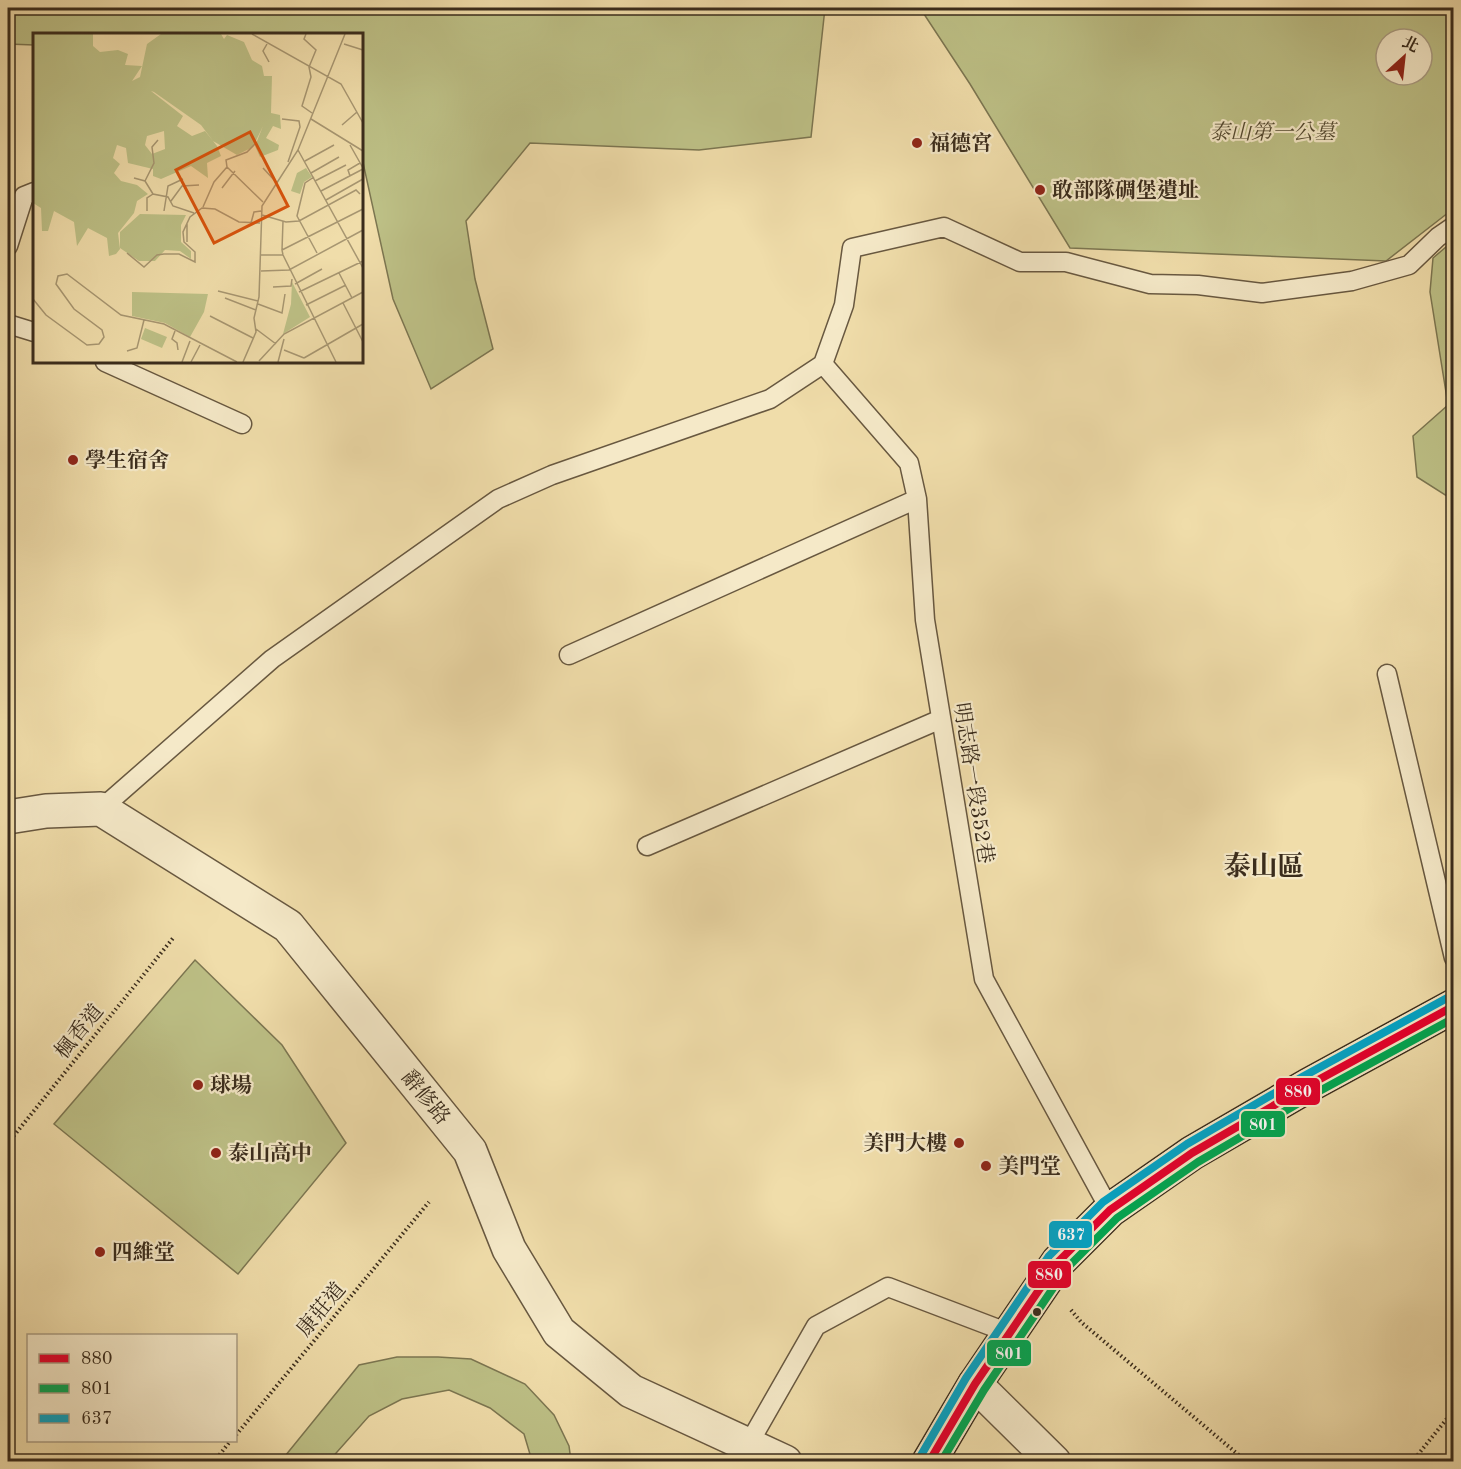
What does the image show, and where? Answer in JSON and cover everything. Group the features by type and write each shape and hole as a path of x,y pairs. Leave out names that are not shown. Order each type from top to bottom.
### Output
{"street":[{"path":"8,818 46,811 101,808"},
{"name":"辭修路","path":"101,808 288,926 470,1151 508,1249 559,1332 631,1391 785,1461"},
{"path":"929,1461 975,1384 1058,1262 1110,1210 1192,1153 1454,1006"},
{"path":"975,1384 1054,1461"}],"lane":[{"path":"8,246 22,194"},
{"path":"101,808 272,659 498,499 552,475 770,399 824,364 844,305 852,248 944,227 1020,262 1066,262 1150,284 1198,285 1262,293 1352,281 1409,265 1438,237 1454,226"},
{"path":"8,324 33,332"},
{"path":"107,363 242,424"},
{"name":"明志路一段352巷","path":"824,364 909,463 917,499 925,620 984,979 1110,1210"},
{"path":"569,655 917,499"},
{"path":"1387,674 1454,958"},
{"path":"646,846 941,719"},
{"path":"748,1445 816,1326 888,1287 1009,1334"}],"path":[{"name":"楓香道","path":"8,1143 174,937"},
{"name":"康莊道","path":"237,1434 429,1202"},
{"path":"1047,1280 1081,1322 1247,1461"},
{"path":"1412,1461 1454,1410"},
{"path":"214,1461 229,1442"}],"green space":[{"path":"8,8 825,8 811,137 699,150 530,143 466,221 475,279 493,349 431,389 393,299 363,163 363,33 33,33 33,45 8,44"},
{"name":"泰山第一公墓","path":"920,8 1453,8 1453,209 1386,261 1070,248 970,84"},
{"path":"1453,241 1453,500 1417,477 1413,436 1448,405 1430,292 1433,258"},
{"name":"球場","path":"195,960 282,1045 346,1143 238,1274 54,1124"},
{"path":"397,1357 471,1359 525,1384 554,1415 569,1446 571,1461 532,1461 524,1434 490,1408 449,1390 402,1399 369,1416 329,1461 281,1461 359,1365"}],"transit line":[{"name":"637","path":"920,1457 966,1378 1049,1256 1103,1202 1187,1144 1304,1076 1449,997"},
{"name":"880","path":"929,1462 975,1384 1058,1262 1110,1210 1192,1153 1309,1085 1454,1006"},
{"name":"801","path":"941,1462 984,1390 1066,1269 1117,1218 1198,1162 1314,1094 1454,1018"}],"place":[{"name":"福德宮","path":"917,143"},
{"name":"敢部隊碉堡遺址","path":"1040,190"},
{"name":"學生宿舍","path":"73,460"},
{"name":"球場","path":"198,1085"},
{"name":"美門大樓","path":"959,1143"},
{"name":"泰山高中","path":"216,1153"},
{"name":"美門堂","path":"986,1166"},
{"name":"四維堂","path":"100,1252"}],"district":[{"name":"泰山區","path":"1264,866"}]}
